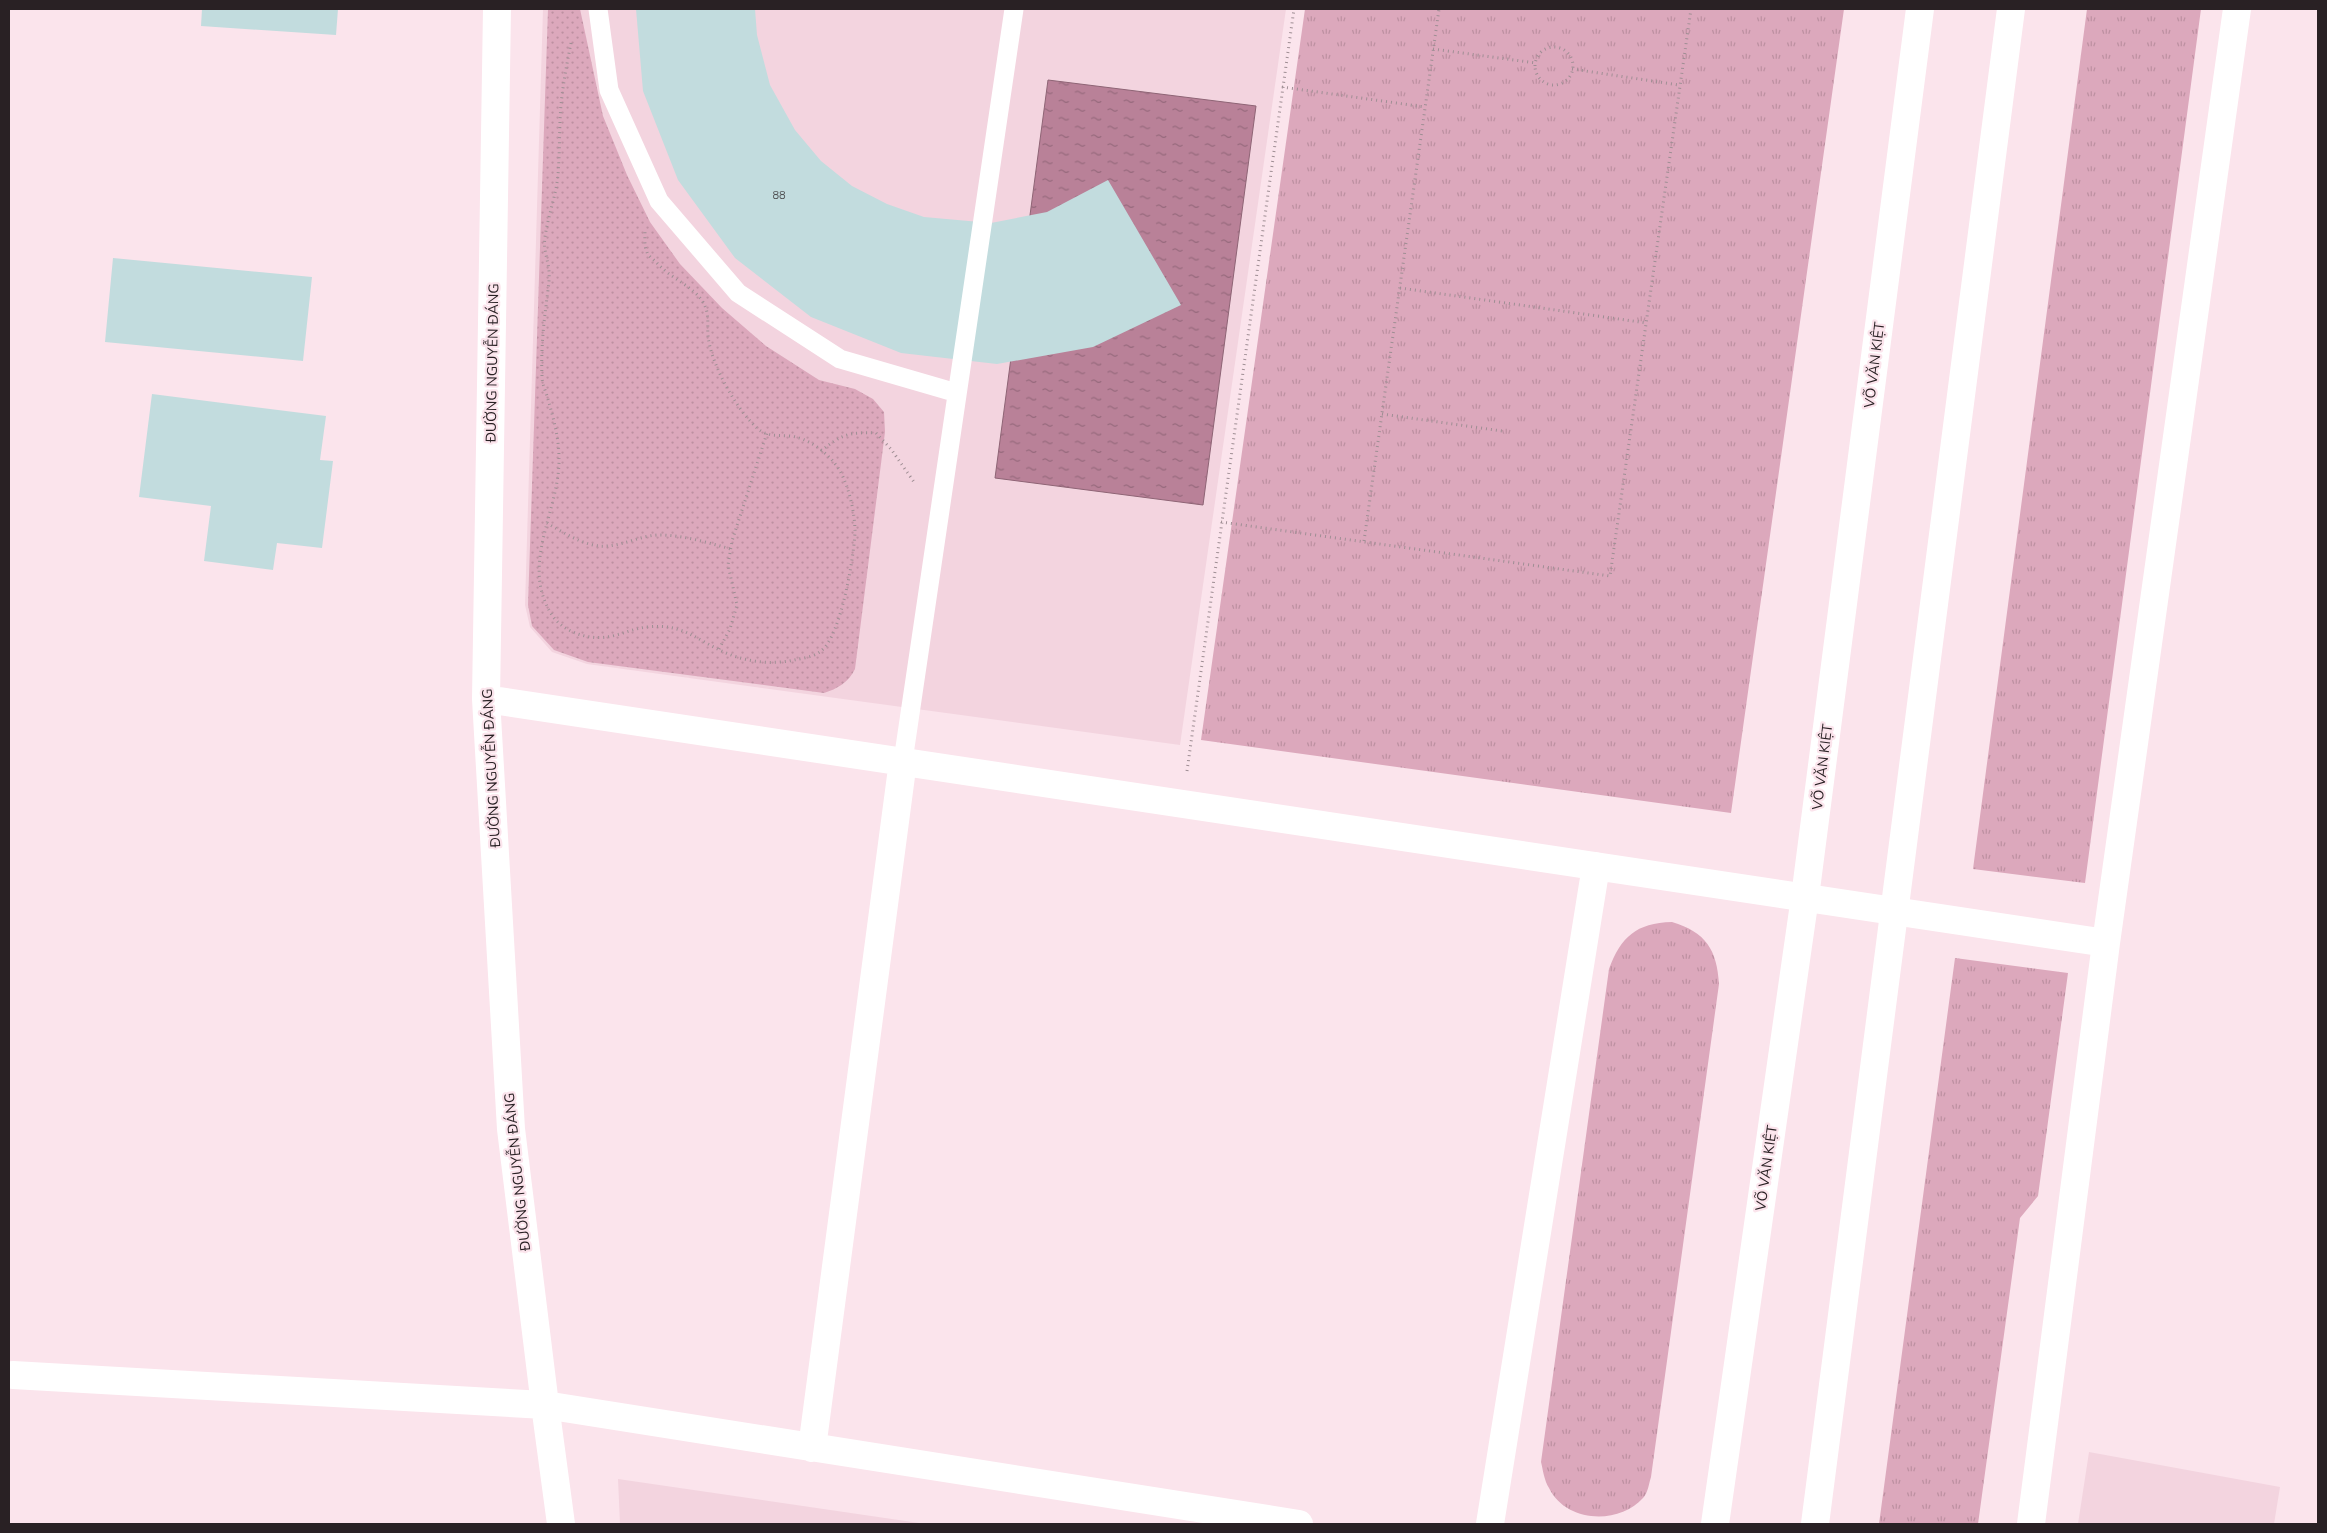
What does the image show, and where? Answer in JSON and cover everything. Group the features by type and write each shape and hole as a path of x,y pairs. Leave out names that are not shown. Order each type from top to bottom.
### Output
{"street":[{"name":"ĐƯỜNG NGUYỄN ĐÁNG","path":"497,9 486,699 511,1128 544,1405 561,1524"},
{"name":"VÕ VĂN KIỆT","path":"1716,1524 1805,898 1920,9"},
{"path":"1815,1524 1896,911 2011,9"},
{"path":"2030,1524 2106,943 2237,9"},
{"path":"486,699 2106,943"},
{"path":"812,1448 903,761"},
{"path":"1490,1524 1596,866"},
{"path":"13,1375 544,1405 1299,1524"}],"lane":[{"path":"598,9 609,90 659,201 738,293 840,359 957,393"},
{"path":"903,761 1014,9"}],"path":[{"path":"1182,803 1294,9"},
{"path":"1364,541 1439,9"},
{"path":"1221,522 1610,576 1692,9"},
{"path":"572,39 561,105 558,179 545,237 544,255 549,271 544,324 542,381 560,457 557,484 540,548 538,574 542,593 552,617 566,628 580,635 604,638 640,628 661,626 684,630 719,649 743,659 765,663 789,661 823,651 840,616 855,530 850,499 841,472 831,458 812,443 792,436 774,437 759,431 744,413 721,376 708,339 708,312 702,300 693,290 673,279 646,252 644,232 656,194"},
{"path":"1554,47 1561,48 1570,56 1572,69 1571,74 1563,83 1551,85 1540,78 1537,73 1536,64 1543,51 1554,47"},
{"path":"1433,49 1536,64"},
{"path":"1572,69 1679,85"},
{"path":"1282,87 1425,107"},
{"path":"1400,288 1647,323"},
{"path":"1382,414 1502,431"},
{"path":"821,450 838,437 857,432 876,433 891,449 939,519"},
{"path":"719,649 730,629 737,605 728,564 731,549 742,506 767,434"},
{"path":"547,522 565,534 587,543 606,547 645,536 663,535 731,549"}],"shaded area":[{"path":"543,9 1286,9 1180,745 587,664 552,652 530,627 525,605"},
{"path":"2089,1452 2280,1487 2274,1524 2078,1524"},
{"path":"618,1479 926,1524 620,1524"}],"green space":[{"path":"548,9 580,9 603,116 627,175 650,222 680,264 722,308 766,346 819,380 855,389 873,399 884,412 885,432 855,669 846,681 829,691 824,693 588,662 554,650 532,626 528,605"},
{"path":"1305,9 1844,9 1731,813 1201,740"},
{"path":"2087,9 2201,9 2085,883 1973,869"},
{"path":"1672,922 1693,931 1708,944 1716,961 1719,984 1651,1477 1645,1496 1633,1507 1621,1513 1593,1516 1580,1514 1567,1508 1557,1500 1546,1482 1541,1462 1609,969 1619,948 1632,934 1649,925"},
{"path":"1955,958 2068,973 2038,1196 2020,1218 1978,1524 1879,1524"}],"water":[{"path":"1048,80 1256,106 1203,505 995,478"}],"building":[{"path":"202,9 338,9 336,35 201,26"},
{"path":"636,9 755,9 757,35 770,85 795,130 821,161 852,186 887,204 924,217 991,223 1047,212 1108,180 1181,305 1093,347 997,364 901,353 811,317 735,258 678,180 643,91"},
{"path":"113,258 312,277 303,361 105,342"},
{"path":"152,394 326,416 320,460 333,461 322,548 277,543 273,570 204,561 211,506 139,497"}]}
